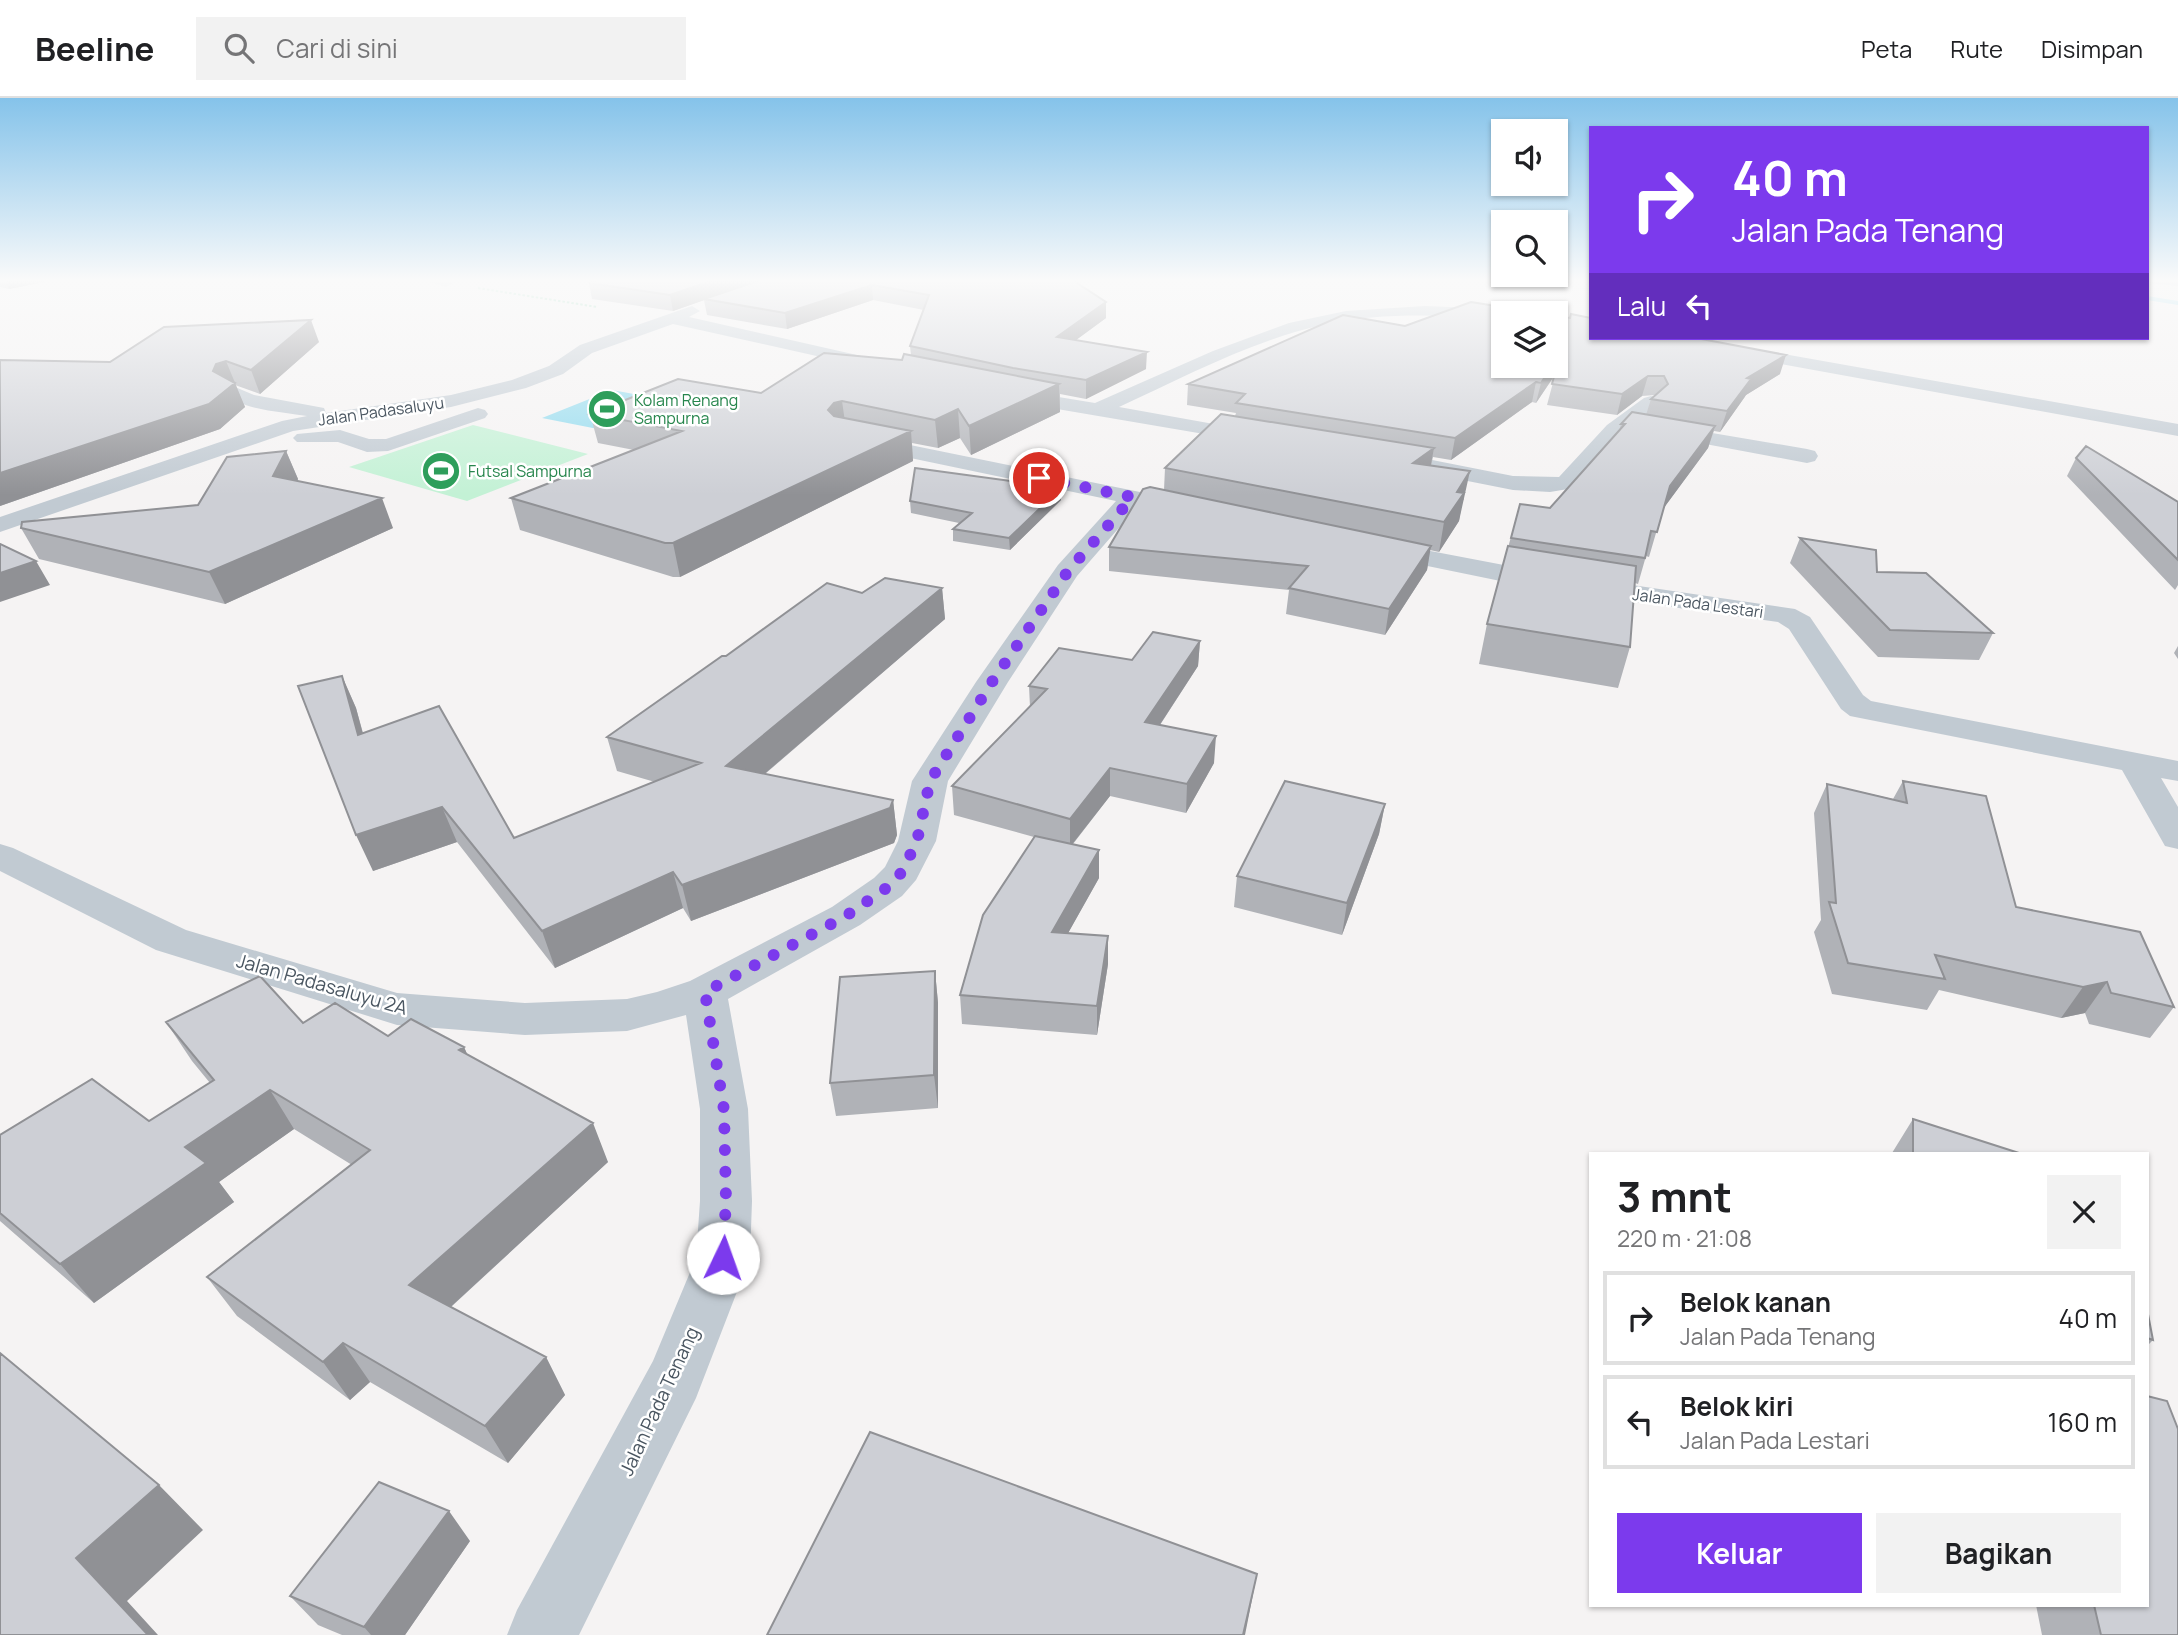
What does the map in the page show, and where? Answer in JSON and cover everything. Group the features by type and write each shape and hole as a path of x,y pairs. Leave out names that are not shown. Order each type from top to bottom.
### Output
{"street":[{"name":"Jalan Padasaluyu","path":"0,525 289,425 451,401 519,384 556,370 581,351"},
{"path":"812,351 892,369"},
{"path":"1097,410 1233,351"},
{"path":"1736,351 2178,430"},
{"path":"990,391 1271,440"},
{"path":"235,393 249,400 340,416"},
{"path":"1392,460 1555,486 1566,483 1614,429 1651,402"},
{"path":"232,443 340,436 367,446 388,445 487,411"},
{"path":"1622,424 1807,456"},
{"path":"845,438 1210,513"},
{"path":"705,992 846,916 888,887 902,872 917,841 930,781 992,682 1068,571 1133,497"},
{"name":"Jalan Pada Lestari","path":"1353,543 1432,561 1577,586 1786,615 1800,623 1852,702 1861,709 2178,771"},
{"path":"2135,763 2178,838"},
{"name":"Jalan Padasaluyu 2A","path":"0,856 171,940 397,1009 525,1019 626,1015 705,992"},
{"name":"Jalan Pada Tenang","path":"542,1635 675,1378 723,1258 726,1200 724,1110 705,992"}],"green space":[{"path":"473,425 588,454 467,501 349,467"}],"water":[{"name":"Kolam Renang Sampurna","path":"612,390 672,401 603,430 542,418"}],"building":[{"path":"127,351 274,351 251,370 226,361 216,364 213,371 235,383 209,404 0,473 0,360 110,362"},
{"path":"932,351 1147,352 1086,380"},
{"path":"1263,351 1491,351 1491,378 1544,378 1541,383 1536,382 1455,438 1236,403 1245,394 1188,384"},
{"path":"1568,351 1763,351 1786,355 1747,378 1751,379 1727,411 1651,399 1668,384 1664,376 1648,376 1622,394 1552,384 1554,378 1568,378"},
{"path":"824,353 902,360 904,354 1059,384 969,426 958,409 935,420 842,401 834,403 828,410 834,416 911,431 673,543 665,543 511,498 682,431 590,414 678,379 761,393"},
{"path":"1632,412 1715,426 1670,486 1657,532 1651,531 1645,558 1511,538 1520,504 1550,508 1625,424 1621,424"},
{"path":"1221,414 1434,448 1413,463 1470,471 1457,492 1464,493 1444,522 1165,468"},
{"path":"2086,446 2178,502 2178,560 2076,458"},
{"path":"286,451 273,476 382,498 209,572 21,528 22,522 198,505 227,457"},
{"path":"915,468 1061,488 1009,538 953,529 972,513 910,501"},
{"path":"1150,487 1431,546 1389,609 1289,588 1308,566 1109,547 1143,489"},
{"path":"1800,538 1876,550 1877,572 1926,573 1993,633 1890,630"},
{"path":"0,544 36,561 0,573"},
{"path":"1508,546 1636,566 1630,647 1487,624"},
{"path":"885,578 942,588 726,766 893,800 890,808 682,885 673,872 542,931 442,807 356,835 298,686 342,676 358,735 439,706 514,838 701,763 607,737 827,583 862,593"},
{"path":"1153,632 1200,641 1145,722 1216,736 1187,784 1110,768 1070,819 952,786 1047,689 1029,686 1059,648 1132,660"},
{"path":"1285,781 1385,804 1347,903 1237,876"},
{"path":"1903,781 1986,796 2016,907 2140,932 2174,1007 2111,993 2107,982 2083,987 1935,955 1945,979 1848,963 1829,902 1836,903 1827,784 1907,803"},
{"path":"1035,836 1099,850 1052,932 1108,936 1097,1006 960,995 983,915"},
{"path":"935,971 934,1075 830,1083 840,977"},
{"path":"260,976 303,1023 335,1003 388,1036 411,1019 464,1047 459,1050 593,1123 409,1285 546,1357 485,1426 343,1343 323,1362 207,1277 370,1150 270,1090 185,1147 206,1163 60,1264 0,1213 0,1135 92,1079 149,1121 214,1080 166,1022"},
{"path":"1913,1119 2016,1152 1913,1152"},
{"path":"2149,1319 2153,1340 2149,1339"},
{"path":"0,1353 159,1485 76,1558 148,1635 0,1635"},
{"path":"2149,1396 2167,1401 2178,1429 2178,1635 2101,1635 2094,1607 2149,1607"},
{"path":"870,1432 1257,1574 1243,1635 767,1635"},
{"path":"379,1482 449,1511 364,1627 290,1596"}],"place":[{"name":"Kolam Renang Sampurna","path":"607,409"},
{"name":"Futsal Sampurna","path":"441,471"}],"route":[{"path":"723,1258 726,1200 724,1110 705,992 846,916 888,887 902,872 917,841 930,781 992,682 1068,571 1133,497 1039,478"}]}
